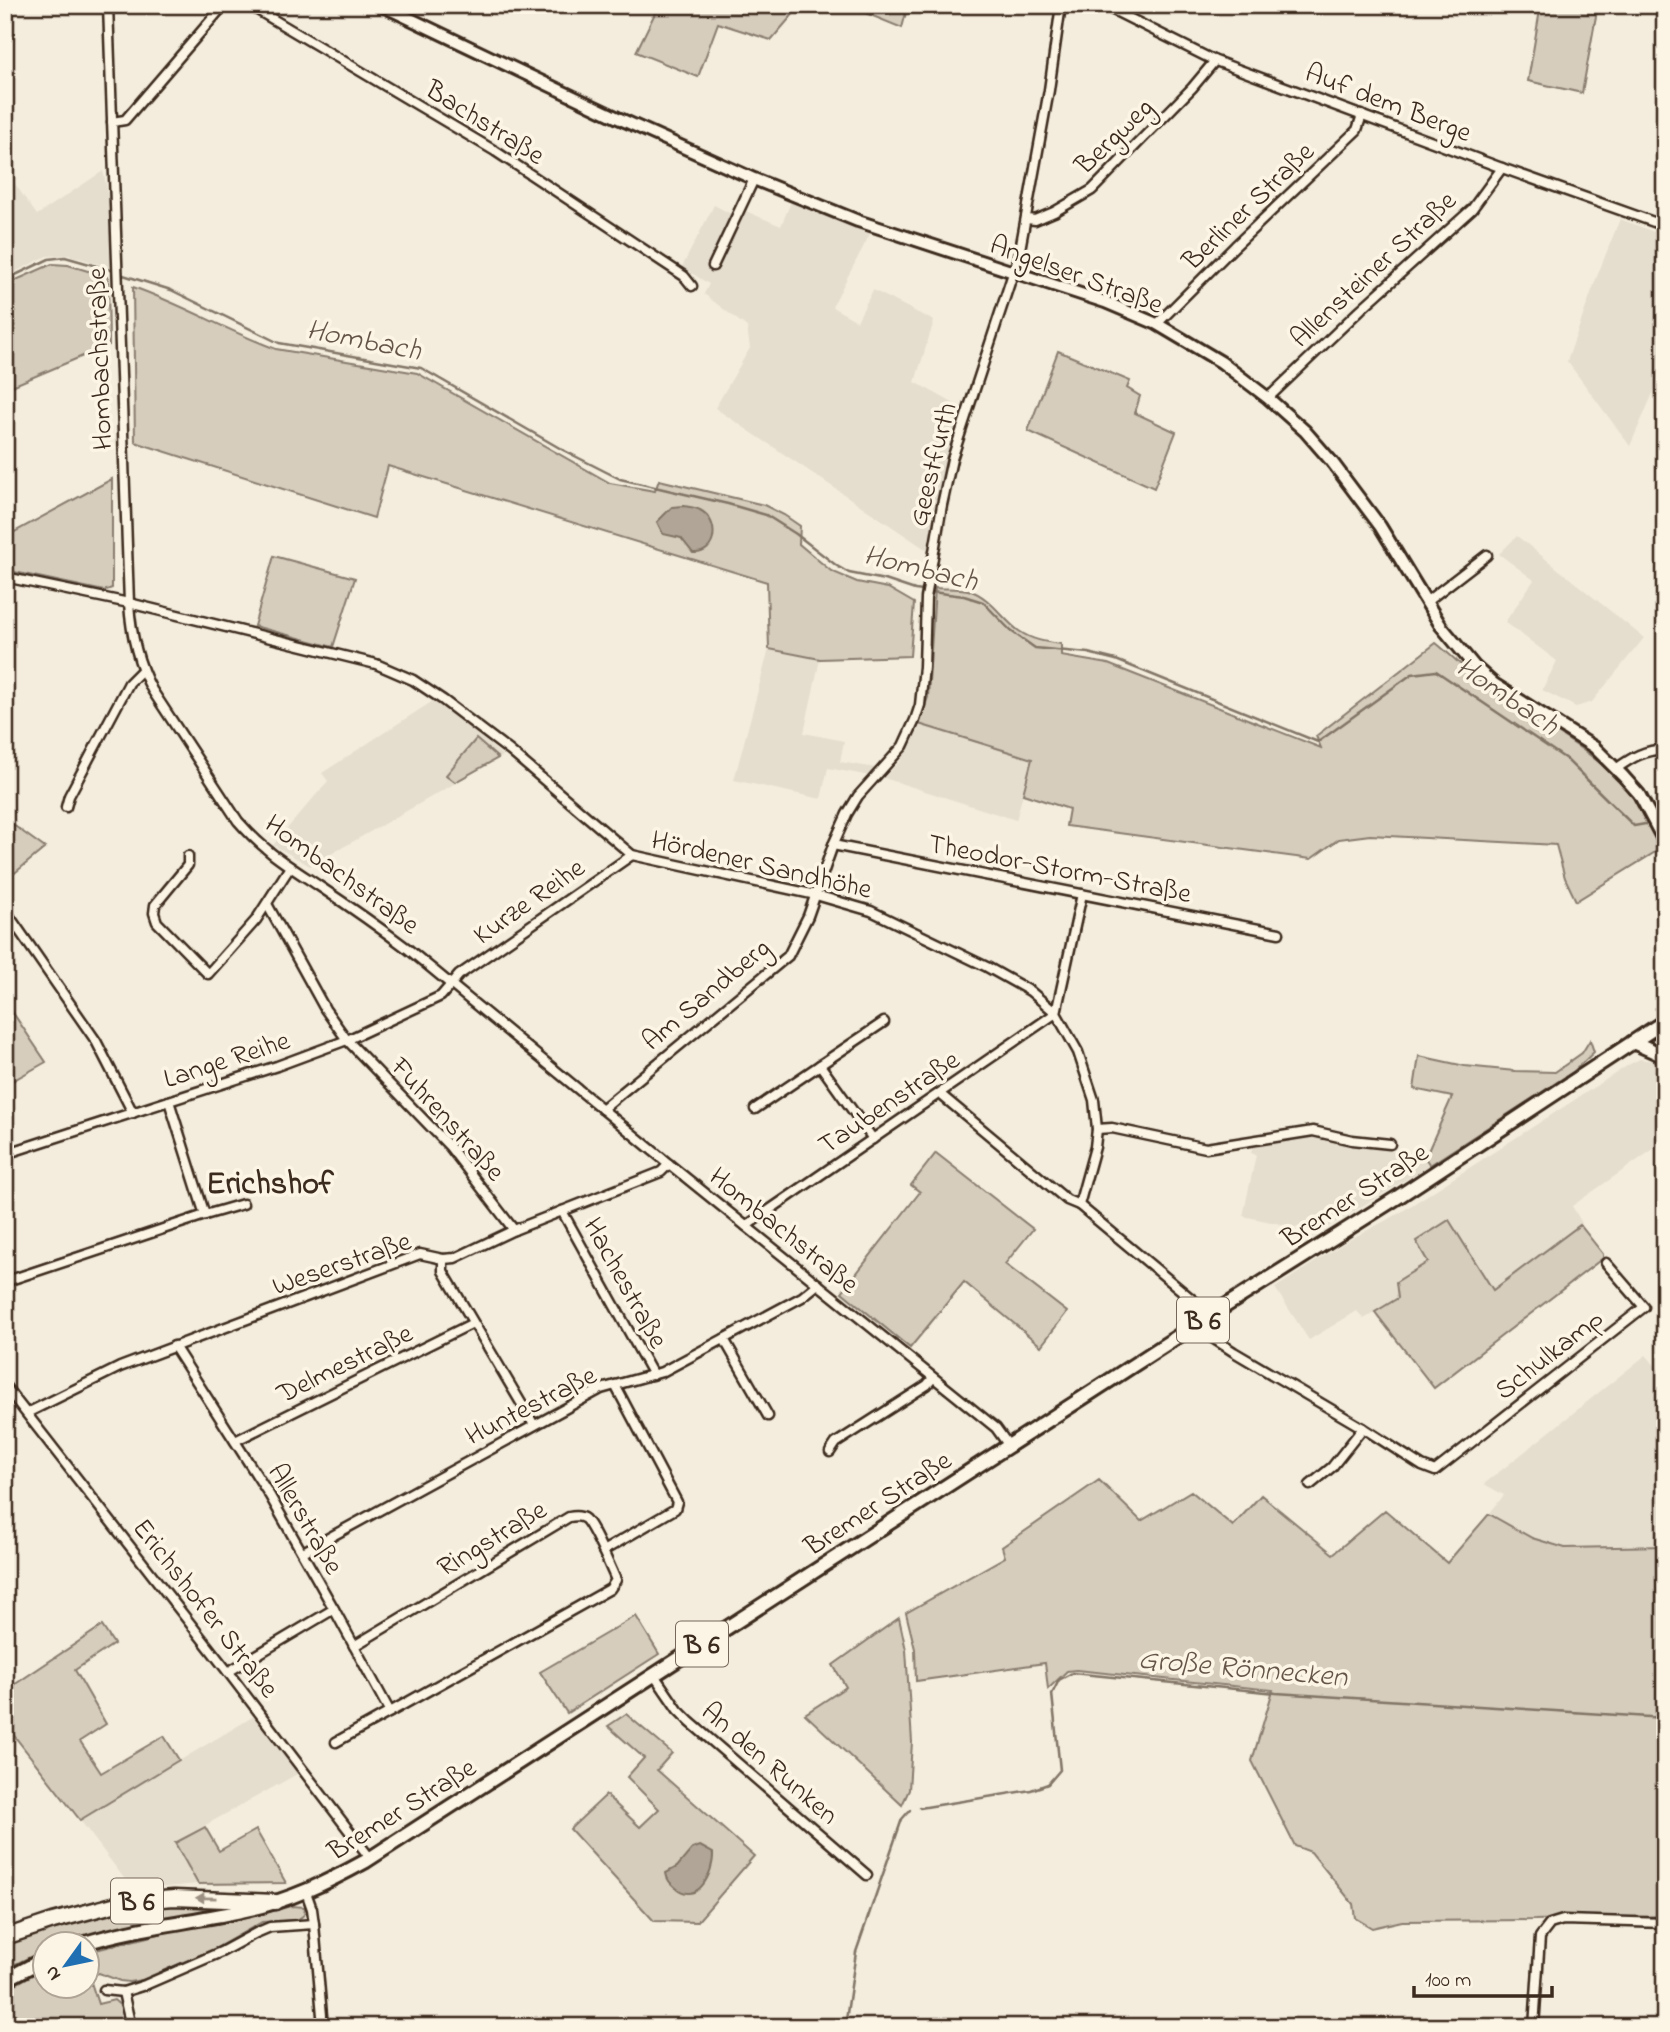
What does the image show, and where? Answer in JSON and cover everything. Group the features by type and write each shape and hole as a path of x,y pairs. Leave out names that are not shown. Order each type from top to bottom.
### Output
{"highway":[{"name":"B 6","path":"5,1937 117,1904 149,1899 275,1902"},
{"path":"5,2022 10,2027"}],"main road":[{"name":"Angelser Straße","path":"381,5 607,113 754,179 858,221 1105,302 1157,324 1220,362 1268,398 1305,431 1380,526 1452,641 1494,684 1594,747 1639,794 1665,843"},
{"name":"Bremer Straße","path":"102,1939 142,1928 248,1910 275,1902 324,1884 370,1858 1665,1021"},
{"path":"1633,1042 1665,1058"},
{"path":"5,1980 32,1966"}],"street":[{"name":"Hombachstraße","path":"108,5 130,629 142,670 152,690 238,821 253,839 274,857 368,919 452,985 996,1428 1009,1446"},
{"path":"112,122 125,120 224,5"},
{"name":"Bachstraße","path":"248,5 495,151 684,276 692,286"},
{"name":"Geestfurth","path":"816,895 832,845 858,796 898,752 920,705 926,598 937,527 952,459 1013,272 1027,219 1057,44 1061,5"},
{"name":"Auf dem Berge","path":"1103,5 1213,60 1665,226"},
{"name":"Bergweg","path":"1027,219 1054,212 1091,190 1192,88 1213,60"},
{"name":"Berliner Straße","path":"1157,324 1357,130 1362,115"},
{"name":"Allensteiner Straße","path":"1268,398 1472,209 1502,168"},
{"path":"713,267 754,179"},
{"path":"1426,602 1487,555"},
{"name":"Hördener Sandhöhe","path":"5,577 129,603 376,664 413,680 510,751 632,855 816,895 888,917 1030,991 1056,1013 1077,1052 1094,1100 1097,1129 1095,1147 1079,1205"},
{"path":"66,807 69,796 129,683 142,670"},
{"path":"1616,769 1638,754 1665,749"},
{"name":"Theodor-Storm-Straße","path":"832,845 1279,933"},
{"name":"Kurze Reihe","path":"452,985 459,975 632,855"},
{"path":"188,856 188,865 155,905 154,914 157,922 208,974 256,920 290,867"},
{"path":"1056,1013 1082,894"},
{"name":"Am Sandberg","path":"602,1109 788,956 816,895"},
{"name":"Fuhrenstraße","path":"267,904 325,1009 347,1040 450,1147 514,1230"},
{"path":"5,910 96,1041 133,1112"},
{"name":"Lange Reihe","path":"5,1154 278,1066 347,1040 441,996 452,985"},
{"name":"Taubenstraße","path":"746,1226 1056,1013"},
{"path":"755,1109 884,1022"},
{"path":"820,1065 873,1139"},
{"path":"940,1094 1067,1200 1079,1205 1206,1318 1211,1337 1363,1428 1332,1467 1310,1485"},
{"path":"169,1101 205,1215"},
{"path":"1097,1129 1112,1128 1206,1148 1313,1131 1352,1140 1390,1144"},
{"name":"Weserstraße","path":"27,1413 96,1378 174,1346 421,1254 443,1259 455,1258 514,1230 661,1172 669,1164"},
{"path":"10,1280 243,1204"},
{"name":"Hachestraße","path":"562,1211 653,1375"},
{"path":"443,1259 443,1271 534,1425"},
{"name":"Schulkamp","path":"1363,1428 1435,1471 1644,1307 1606,1263"},
{"name":"Huntestraße","path":"303,1552 601,1389 662,1372 802,1297 818,1284"},
{"name":"Delmestraße","path":"235,1441 473,1323"},
{"path":"724,1339 768,1416"},
{"name":"Allerstraße","path":"174,1346 271,1496 334,1609 228,1672"},
{"path":"830,1452 836,1443 927,1385 933,1378"},
{"path":"603,1551 675,1509 677,1502 615,1385"},
{"name":"Erichshofer Straße","path":"5,1386 370,1858"},
{"name":"Ringstraße","path":"336,1742 610,1589 615,1580 585,1519 578,1516 569,1517 354,1646"},
{"path":"334,1609 390,1712"},
{"name":"An den Runken","path":"654,1675 678,1710 690,1722 867,1875"},
{"path":"306,1892 314,1924 323,2027"},
{"path":"1534,2027 1540,1937 1550,1924 1563,1920 1665,1923"},
{"path":"104,1990 123,1992 178,1972 270,1927 314,1924"},
{"path":"123,1992 131,2027"}],"shaded area":[{"path":"659,5 801,5 771,40 718,23 698,77 636,52"},
{"path":"846,5 908,5 902,28"},
{"path":"1530,5 1598,5 1582,93 1528,81 1540,10"},
{"path":"5,170 37,215 103,171 109,198 112,268 69,255 47,256 5,277"},
{"path":"791,202 870,234 832,307 857,321 873,290 934,321 915,382 960,407 975,407 957,465 941,553 924,548 715,408 750,348 747,327 704,294 709,284 682,267 714,205 737,217 741,209 781,226"},
{"path":"1620,219 1665,236 1665,366 1630,446 1567,361"},
{"path":"52,264 68,265 108,277 109,345 5,389 5,285"},
{"path":"133,287 276,349 417,373 610,483 655,491 659,480 764,505 800,526 799,544 831,571 857,582 888,588 914,603 910,656 820,659 769,649 767,582 388,466 374,518 135,442"},
{"path":"1058,351 1130,381 1127,388 1140,396 1135,413 1176,432 1154,488 1028,431"},
{"path":"112,479 112,588 104,591 5,570 5,537"},
{"path":"672,507 698,509 711,521 711,543 701,552 693,553 681,538 663,534 657,522"},
{"path":"1517,536 1644,638 1592,702 1576,707 1542,690 1557,661 1505,622 1534,580 1499,554"},
{"path":"274,556 355,578 333,647 254,626"},
{"path":"935,588 964,589 976,593 1024,634 1061,644 1061,656 1108,664 1321,748 1316,736 1436,643 1490,689 1603,766 1636,802 1660,849 1576,901 1565,878 1556,845 1370,835 1339,839 1311,859 1066,826 1069,809 1023,794 1032,759 919,724 928,697"},
{"path":"769,649 820,659 804,733 844,741 840,762 876,768 870,776 828,768 821,799 734,780"},
{"path":"436,699 503,756 310,866 273,845 328,781 322,773"},
{"path":"919,724 1032,759 1016,820 884,778 901,760"},
{"path":"476,739 498,758 455,782 446,775"},
{"path":"5,819 45,848 5,881"},
{"path":"5,1001 46,1062 5,1085"},
{"path":"1590,1040 1594,1052 1574,1071 1430,1165 1425,1158 1452,1097 1414,1089 1419,1056 1465,1066 1555,1072 1582,1053"},
{"path":"1640,1059 1659,1062 1665,1067 1665,1141 1572,1206 1582,1223 1493,1291 1428,1262 1398,1298 1364,1319 1357,1311 1309,1340 1275,1288 1349,1240 1398,1214"},
{"path":"1311,1134 1425,1158 1430,1165 1296,1246 1299,1228 1243,1216 1256,1155 1251,1153 1253,1146"},
{"path":"936,1153 1033,1229 1005,1264 1067,1312 1041,1346 964,1282 910,1348 842,1292 920,1192 911,1185"},
{"path":"1449,1220 1493,1290 1580,1225 1603,1254 1603,1258 1434,1388 1375,1312 1398,1298 1396,1282 1428,1262 1416,1241"},
{"path":"1646,1355 1665,1377 1665,1546 1565,1548 1532,1538 1489,1514 1504,1495 1484,1484"},
{"path":"1099,1480 1141,1521 1191,1491 1233,1526 1261,1495 1333,1554 1385,1510 1447,1563 1489,1514 1532,1538 1565,1548 1665,1546 1665,1916 1402,1921 1372,1928 1355,1918 1353,1904 1311,1852 1295,1846 1252,1761 1273,1690 1076,1670 1067,1671 1048,1689 1045,1663 916,1681 915,1649 906,1613 1005,1557 1002,1547"},
{"path":"636,1616 659,1654 567,1713 540,1672"},
{"path":"899,1618 906,1650 912,1742 909,1790 902,1805 805,1714 846,1687 833,1665"},
{"path":"102,1626 114,1644 75,1670 106,1724 80,1741 101,1773 164,1736 179,1760 80,1820 5,1724 5,1691"},
{"path":"626,1714 672,1753 657,1770 754,1856 697,1922 654,1921 570,1829 606,1795 640,1827 659,1809 627,1777 644,1758 608,1726"},
{"path":"256,1715 299,1773 175,1842 198,1884 133,1890 80,1820"},
{"path":"205,1827 219,1851 256,1830 286,1883 198,1884 175,1843"},
{"path":"700,1846 713,1853 711,1869 698,1890 684,1892 670,1883 666,1873 677,1867 692,1849"},
{"path":"167,1903 236,1905 102,1932 45,1930 109,1911"},
{"path":"291,1906 305,1907 304,1915 297,1920 262,1922 216,1948 142,1980 120,1981 102,1974 102,1948 175,1930 238,1920"},
{"path":"32,1934 32,1956 5,1969 5,1942"},
{"path":"32,1975 32,2000 97,2000 98,2004 114,2000 122,2007 126,2027 27,2027 5,2003 5,1991"}],"waterway":[{"name":"Hombach","path":"5,280 49,259 65,257 114,271"},
{"name":"Hombach","path":"120,274 171,290 279,343 421,368 563,450 620,479 766,515 849,573 885,580 915,590 964,596 983,602 1011,631 1035,648 1088,653 1116,660 1318,742 1412,674 1436,671 1566,759 1634,826 1651,823"},
{"name":"Große Rönnecken","path":"920,1808 1031,1790 1048,1784 1060,1770 1052,1694 1059,1680 1072,1673 1276,1693 1665,1718"},
{"name":"Große Rönnecken","path":"845,2027 856,1952 902,1819 910,1810"}],"district":[{"name":"Erichshof","path":"270,1182"}]}
